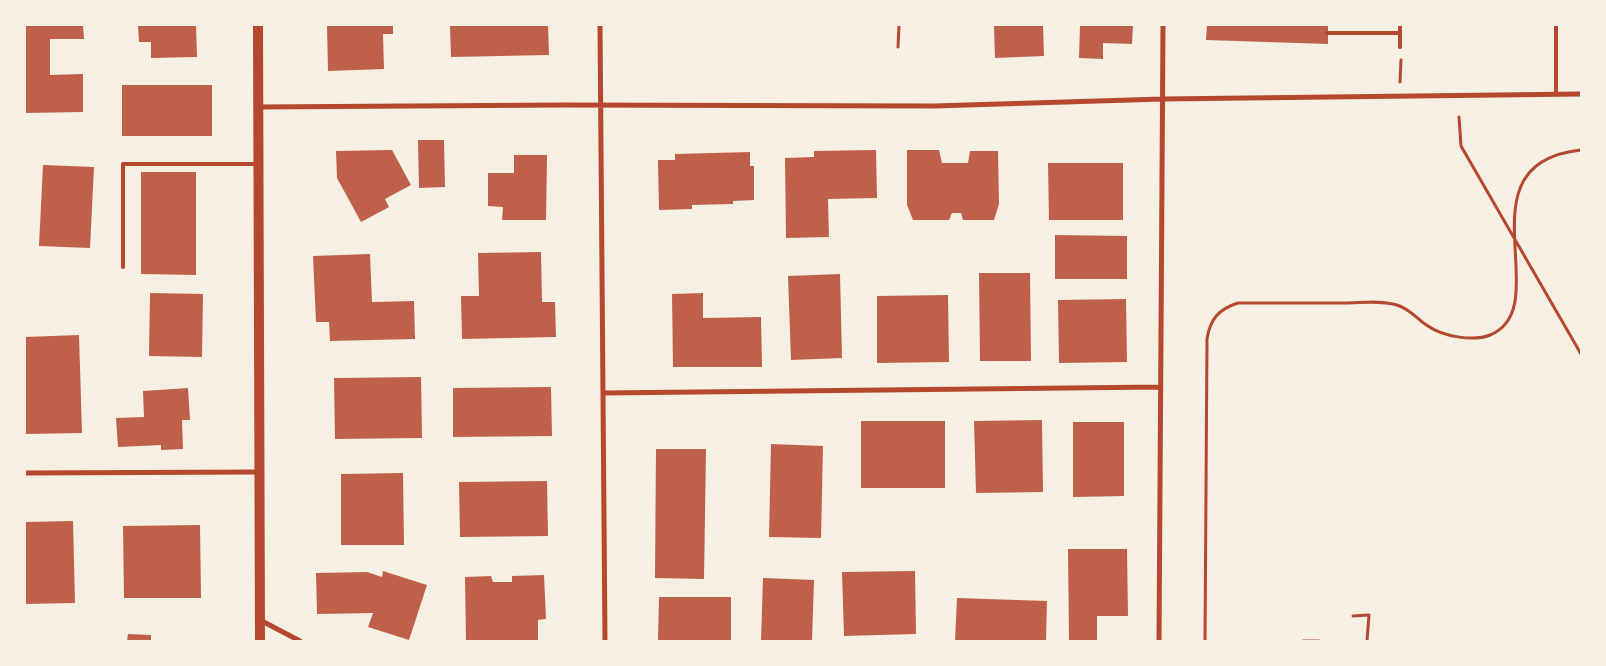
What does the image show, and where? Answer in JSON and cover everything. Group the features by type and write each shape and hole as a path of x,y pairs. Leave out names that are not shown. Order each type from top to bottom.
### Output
{"main road":[{"path":"258,25 260,641"}],"street":[{"path":"600,25 605,641"},
{"path":"1159,641 1163,25"},
{"path":"258,108 600,105 934,106 1163,99 1581,94"},
{"path":"604,394 1160,388"},
{"path":"25,473 258,472"},
{"path":"260,620 300,641"}],"lane":[{"path":"1400,25 1400,47"},
{"path":"1556,25 1556,94"},
{"path":"1327,33 1400,33"},
{"path":"123,267 123,164 257,164"}],"path":[{"path":"898,47 900,25"},
{"path":"1399,97 1400,47"},
{"path":"1459,117 1461,146 1581,354"},
{"path":"1205,641 1207,339 1208,327 1214,316 1225,307 1238,303 1386,303 1411,312 1438,332 1472,337 1488,336 1499,330 1513,312 1515,296 1514,213 1524,179 1532,168 1556,154 1581,150"},
{"path":"1353,616 1370,615 1367,641"},
{"path":"1303,641 1319,641"}],"building":[{"path":"25,25 83,25 84,39 50,39 50,75 83,74 83,112 25,113"},
{"path":"138,25 196,25 197,57 151,58 151,42 139,42"},
{"path":"327,25 393,25 393,34 383,34 384,69 328,71"},
{"path":"450,25 548,25 549,55 451,57"},
{"path":"994,25 1043,25 1044,56 995,58"},
{"path":"1080,25 1133,25 1132,44 1103,43 1103,59 1079,58"},
{"path":"1207,25 1328,25 1328,44 1206,40"},
{"path":"122,85 212,85 212,136 122,136"},
{"path":"418,140 444,140 445,187 419,188"},
{"path":"392,150 411,185 385,199 389,207 361,222 337,178 336,151"},
{"path":"876,150 877,198 828,199 829,237 786,238 785,158 814,157 814,151"},
{"path":"907,150 939,150 942,163 968,163 970,151 998,151 999,204 994,220 963,220 961,213 952,213 949,220 913,220 907,205"},
{"path":"750,152 750,166 754,166 754,200 733,201 733,204 692,205 692,209 659,210 658,160 675,160 675,154"},
{"path":"514,155 547,155 546,220 502,220 503,207 488,206 488,173 514,173"},
{"path":"1048,163 1123,163 1123,220 1049,220"},
{"path":"43,165 94,167 90,248 39,246"},
{"path":"141,172 196,172 196,275 141,274"},
{"path":"1055,235 1127,236 1127,279 1055,279"},
{"path":"541,252 542,302 555,302 556,337 462,339 461,296 479,296 478,253"},
{"path":"370,254 372,302 414,301 415,339 330,341 329,322 316,322 313,256"},
{"path":"979,273 1030,273 1031,361 980,361"},
{"path":"840,274 842,358 791,360 788,276"},
{"path":"150,293 203,294 202,357 149,356"},
{"path":"703,293 703,318 761,317 762,367 673,367 672,294"},
{"path":"948,295 949,362 877,363 877,296"},
{"path":"1126,299 1127,362 1059,363 1058,300"},
{"path":"79,335 82,433 25,434 25,337"},
{"path":"421,377 422,438 335,439 334,378"},
{"path":"551,387 552,436 453,437 453,388"},
{"path":"188,388 190,420 182,420 183,449 161,450 161,445 118,447 116,418 144,417 143,391"},
{"path":"1042,420 1043,492 976,493 974,421"},
{"path":"861,421 945,421 945,488 861,488"},
{"path":"1073,422 1124,422 1124,496 1073,497"},
{"path":"771,444 823,446 821,538 769,537"},
{"path":"656,449 706,449 704,579 655,578"},
{"path":"403,473 404,545 341,545 341,474"},
{"path":"547,481 548,536 460,537 459,482"},
{"path":"73,521 75,603 25,604 25,522"},
{"path":"200,525 201,598 124,598 123,526"},
{"path":"1068,549 1127,549 1128,616 1097,616 1097,641 1069,641"},
{"path":"383,571 427,585 409,640 368,627 373,613 317,614 316,573 367,572 382,577"},
{"path":"915,571 916,634 844,636 842,572"},
{"path":"544,575 546,619 538,620 538,641 466,641 465,577 491,576 493,582 512,582 512,576"},
{"path":"763,578 814,580 812,641 761,641"},
{"path":"659,597 731,597 731,641 658,641"},
{"path":"957,598 1047,601 1046,641 955,641"},
{"path":"128,634 151,635 151,641 127,641"}]}
